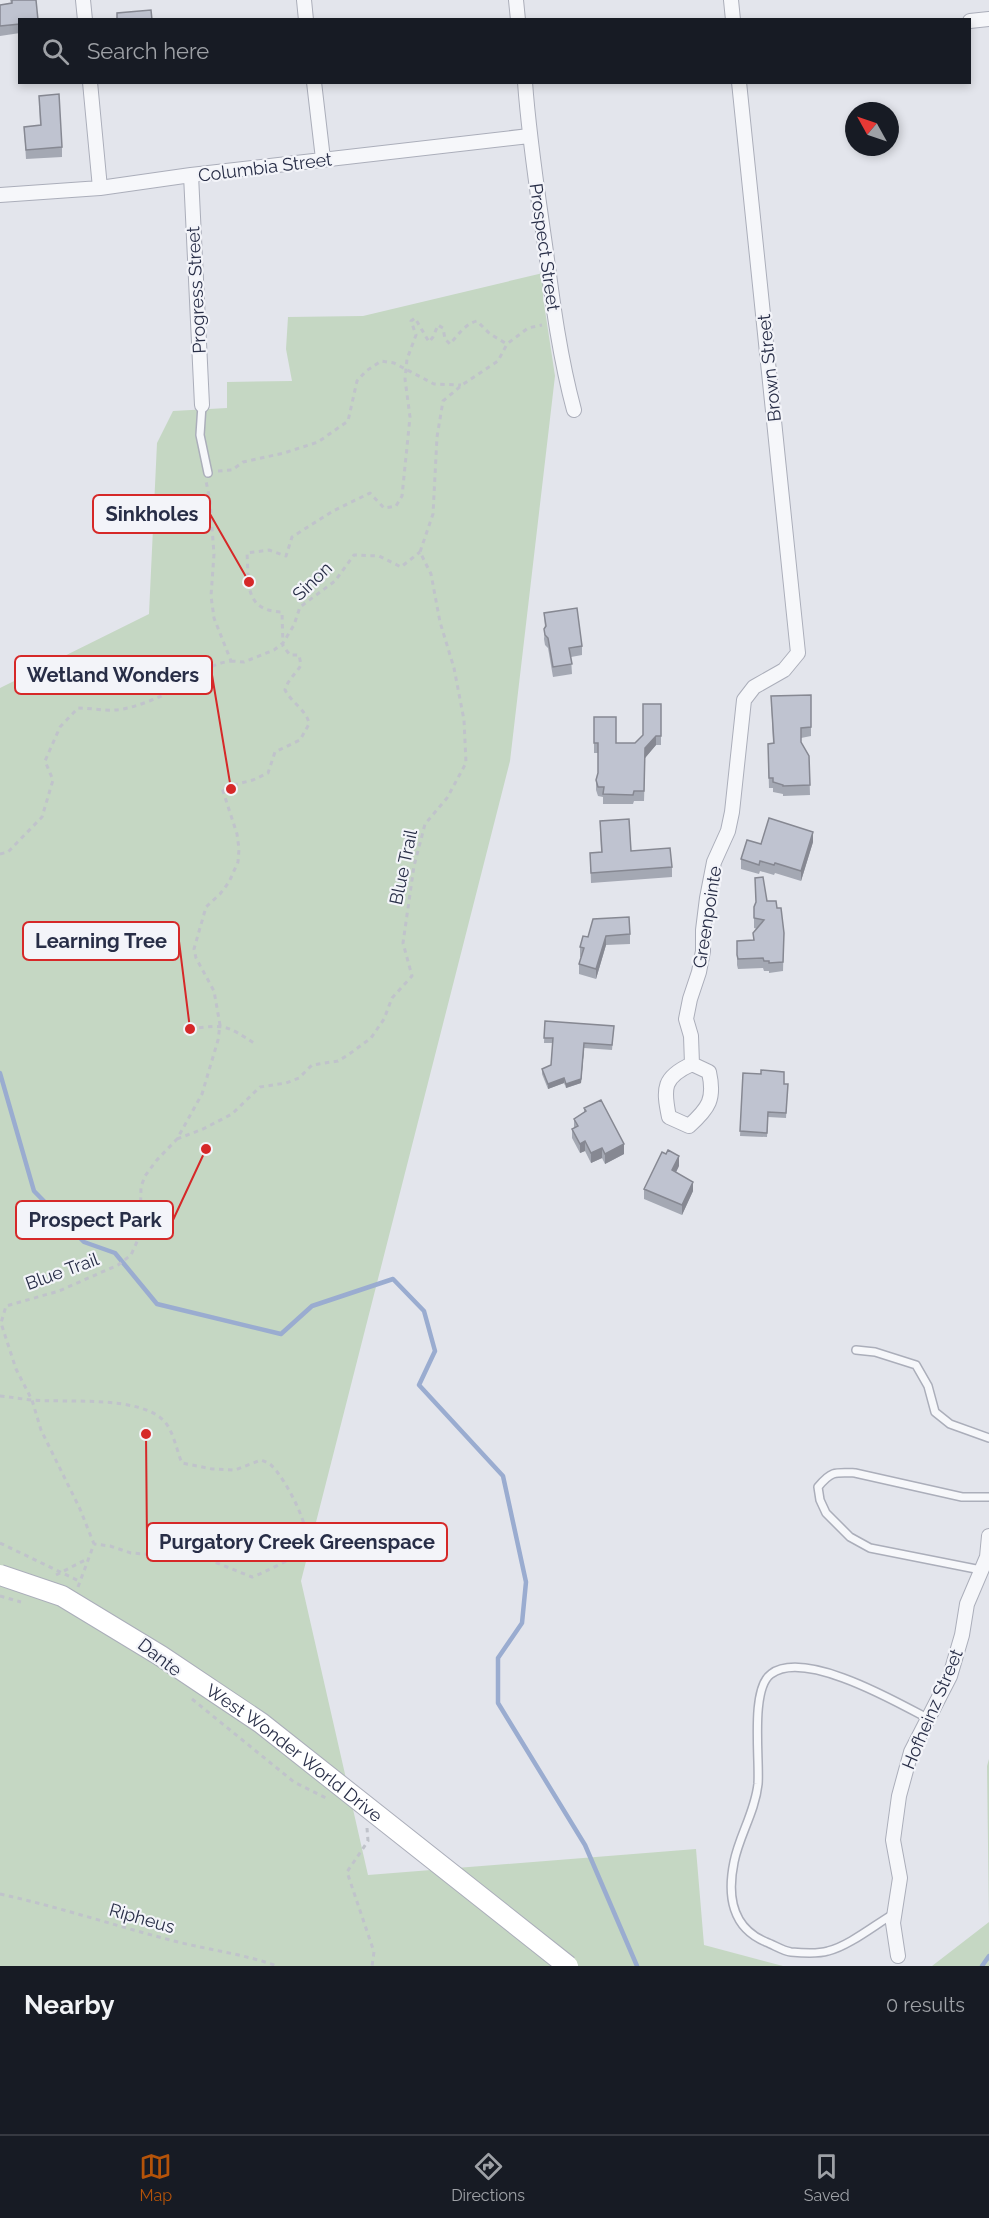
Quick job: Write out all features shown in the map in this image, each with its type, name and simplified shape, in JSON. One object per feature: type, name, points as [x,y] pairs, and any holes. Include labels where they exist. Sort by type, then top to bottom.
[{"type":"main road","name":"West Wonder World Drive","points":[[0,1575],[62,1596],[161,1656],[261,1723],[568,1966]]},
{"type":"street","points":[[83,0],[84,18]]},
{"type":"street","points":[[304,0],[306,18]]},
{"type":"street","points":[[516,0],[518,18]]},
{"type":"street","points":[[731,0],[733,18]]},
{"type":"street","points":[[971,21],[989,19]]},
{"type":"street","points":[[90,84],[100,188]]},
{"type":"street","points":[[314,84],[323,159]]},
{"type":"street","name":"Prospect Street","points":[[525,84],[529,136],[556,323],[574,410]]},
{"type":"street","name":"Brown Street","points":[[739,84],[798,653]]},
{"type":"street","name":"Columbia Street","points":[[0,195],[100,188],[190,175],[529,136]]},
{"type":"street","name":"Progress Street","points":[[190,175],[201,405]]},
{"type":"street","name":"Greenpointe","points":[[692,1064],[691,1035],[686,1019],[703,951],[706,898],[714,862],[730,822],[744,700],[754,687],[784,670],[798,653]]},
{"type":"street","points":[[692,1064],[709,1072],[713,1089],[706,1110],[689,1126],[669,1117],[664,1094],[674,1072],[692,1064]]},
{"type":"street","name":"Hofheinz Street","points":[[898,1956],[893,1923],[900,1878],[893,1840],[899,1796],[911,1752],[950,1676],[963,1635],[967,1604],[987,1557],[989,1536]]},
{"type":"lane","points":[[201,405],[200,435],[208,473]]},
{"type":"lane","points":[[856,1350],[875,1352],[916,1365],[928,1386],[935,1412],[950,1424],[989,1438]]},
{"type":"lane","points":[[981,1570],[870,1548],[850,1537],[826,1513],[820,1500],[818,1487],[828,1475],[847,1472],[962,1497],[989,1497]]},
{"type":"lane","points":[[895,1913],[853,1939],[828,1951],[789,1952],[753,1937],[737,1920],[731,1893],[734,1861],[749,1821],[758,1784],[757,1725],[763,1685],[770,1674],[787,1667],[801,1666],[823,1671],[880,1694],[927,1718]]},
{"type":"path","points":[[220,1025],[214,991],[196,958],[194,949],[206,906],[220,894],[229,882],[238,861],[237,834],[222,788],[268,774],[275,752],[300,740],[309,724],[306,714],[296,706],[285,690],[288,680],[296,674],[301,664],[299,656],[290,655],[283,646],[282,612],[264,608],[256,603],[247,580],[247,553],[269,550],[285,556],[292,537],[333,511],[370,493],[384,508],[396,506],[402,496],[410,417],[405,379],[407,359],[416,335],[411,321],[415,318],[429,342],[438,325],[443,328],[445,339],[450,345],[466,326],[477,321],[490,334],[507,344]]},
{"type":"path","points":[[420,552],[433,514],[437,437],[443,401],[462,385],[498,362],[507,344],[528,328],[556,323]]},
{"type":"path","points":[[231,661],[214,618],[211,596],[214,555],[210,501],[205,484],[208,473],[232,470],[243,462],[284,453],[318,442],[348,421],[357,381],[366,371],[381,361],[394,363],[434,384],[462,385]]},
{"type":"path","name":"Sinon","points":[[283,643],[294,625],[300,607],[335,581],[354,555],[379,556],[401,567],[420,552]]},
{"type":"path","name":"Blue Trail","points":[[177,1139],[232,1114],[260,1087],[286,1083],[299,1078],[312,1065],[338,1061],[348,1055],[371,1038],[384,1019],[392,998],[412,976],[403,943],[414,866],[425,824],[447,798],[466,763],[464,720],[454,668],[440,621],[431,573],[420,552]]},
{"type":"path","points":[[0,854],[8,852],[42,817],[53,780],[45,761],[60,727],[78,708],[115,710],[160,697],[218,663],[244,662],[274,650],[283,643]]},
{"type":"path","points":[[190,1029],[220,1025],[233,1029],[257,1045]]},
{"type":"path","name":"Blue Trail","points":[[94,1544],[80,1509],[41,1430],[32,1400],[16,1369],[1,1323],[6,1306],[59,1291],[118,1265],[131,1255],[140,1235],[141,1187],[145,1176],[177,1139],[202,1094],[218,1040],[220,1025]]},
{"type":"path","points":[[0,1396],[32,1400],[120,1404],[148,1411],[161,1418],[170,1428],[182,1463],[192,1467],[235,1470],[261,1460],[272,1465],[298,1507],[307,1539],[305,1548],[272,1569],[252,1577],[207,1559],[131,1553],[110,1545],[94,1544],[77,1593]]},
{"type":"path","points":[[0,1543],[80,1581]]},
{"type":"path","points":[[0,1596],[31,1604]]},
{"type":"path","name":"Dante","points":[[189,1697],[294,1782],[335,1802]]},
{"type":"path","points":[[366,1818],[368,1841],[347,1872],[374,1952],[372,1966]]},
{"type":"path","name":"Ripheus","points":[[0,1894],[177,1942],[235,1953],[278,1966]]},
{"type":"green space","points":[[543,273],[543,297],[555,376],[510,761],[301,1581],[368,1875],[696,1849],[704,1945],[783,1966],[0,1966],[0,688],[149,614],[157,443],[173,411],[227,408],[227,382],[292,381],[286,349],[288,317],[363,316]]},
{"type":"green space","points":[[989,1759],[989,1922],[987,1766]]},
{"type":"green space","points":[[989,1922],[989,1966],[932,1966]]},
{"type":"building","points":[[12,0],[36,0],[38,18],[18,18],[18,24],[0,26],[0,5],[12,3]]},
{"type":"building","points":[[151,10],[152,18],[117,18],[117,13]]},
{"type":"building","points":[[59,94],[62,147],[26,150],[24,127],[41,125],[39,96]]},
{"type":"building","points":[[577,608],[582,646],[569,648],[572,664],[553,667],[548,638],[544,629],[546,626],[544,613]]},
{"type":"building","points":[[811,695],[811,727],[801,728],[801,742],[809,756],[810,785],[783,786],[773,782],[773,778],[769,778],[768,744],[774,743],[771,696]]},
{"type":"building","points":[[643,704],[661,704],[661,736],[656,736],[645,748],[644,791],[634,791],[633,795],[603,794],[604,787],[598,787],[596,780],[598,743],[594,743],[594,717],[616,717],[616,743],[635,743],[643,735]]},
{"type":"building","points":[[769,818],[813,832],[801,871],[775,863],[774,865],[760,861],[759,865],[741,859],[747,840],[761,844]]},
{"type":"building","points":[[629,819],[631,851],[670,848],[672,867],[591,873],[590,853],[602,852],[600,821]]},
{"type":"building","points":[[763,877],[767,901],[776,901],[777,908],[781,908],[784,933],[783,962],[769,963],[763,958],[738,959],[737,955],[737,941],[754,940],[753,933],[764,920],[754,918],[755,878]]},
{"type":"building","points":[[629,917],[630,934],[606,936],[596,969],[579,964],[584,948],[580,947],[583,936],[588,937],[593,919]]},
{"type":"building","points":[[545,1021],[614,1026],[612,1045],[584,1043],[581,1079],[566,1084],[564,1078],[548,1084],[542,1069],[551,1065],[553,1038],[544,1038]]},
{"type":"building","points":[[761,1070],[784,1072],[784,1084],[788,1084],[786,1113],[768,1112],[767,1133],[740,1131],[743,1073],[761,1074]]},
{"type":"building","points":[[601,1100],[624,1144],[605,1154],[602,1148],[591,1153],[585,1141],[580,1144],[572,1129],[578,1126],[574,1119],[586,1111],[584,1108]]},
{"type":"building","points":[[668,1150],[679,1156],[672,1170],[693,1182],[682,1205],[644,1189],[662,1152],[666,1154]]},
{"type":"waterway","points":[[0,1073],[34,1191],[84,1242],[115,1253],[157,1304],[281,1334],[312,1306],[393,1279],[424,1311],[435,1351],[419,1385],[503,1476],[526,1582],[522,1623],[498,1658],[498,1703],[585,1845],[637,1966]]},
{"type":"waterway","points":[[982,1966],[989,1956]]},
{"type":"place","name":"Sinkholes","points":[[249,582]]},
{"type":"place","name":"Wetland Wonders","points":[[231,789]]},
{"type":"place","name":"Learning Tree","points":[[190,1029]]},
{"type":"place","name":"Prospect Park","points":[[206,1149]]},
{"type":"place","name":"Purgatory Creek Greenspace","points":[[146,1434]]}]
